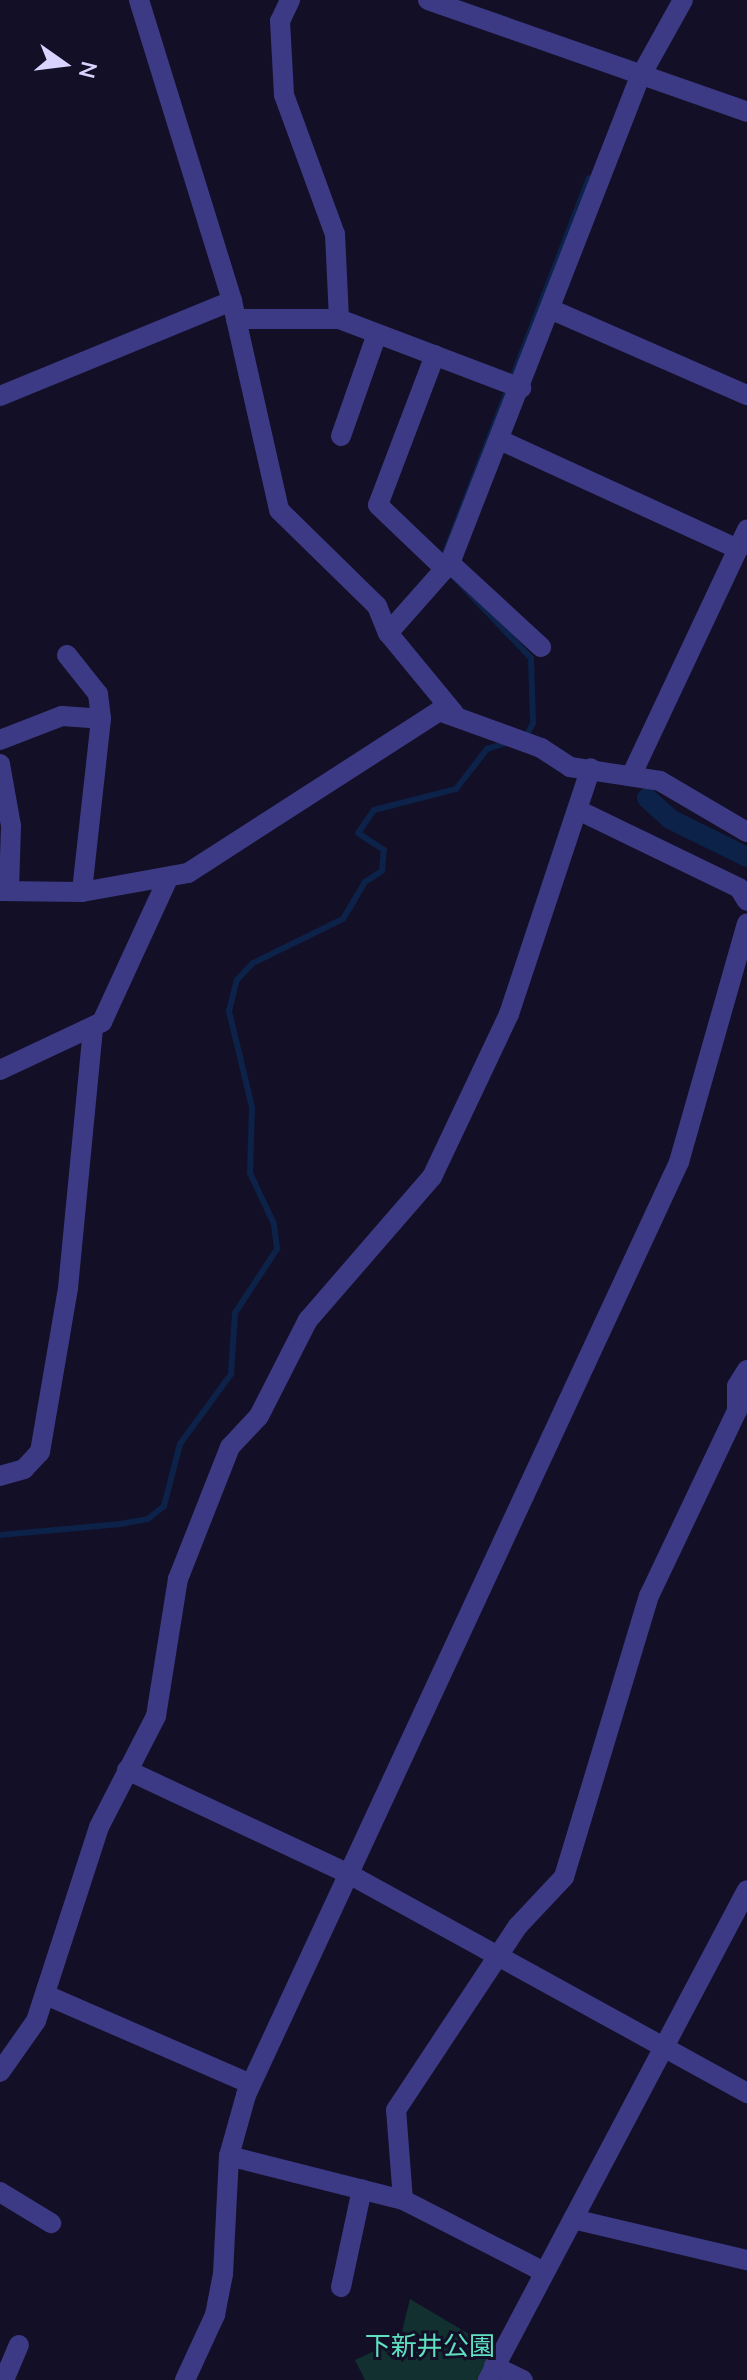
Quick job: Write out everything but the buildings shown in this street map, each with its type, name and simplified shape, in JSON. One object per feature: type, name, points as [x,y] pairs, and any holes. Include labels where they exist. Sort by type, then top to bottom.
[{"type":"street","points":[[139,0],[234,310],[279,510],[377,606],[388,633],[454,713]]},
{"type":"street","points":[[290,0],[280,21],[284,95],[335,234],[339,319]]},
{"type":"street","points":[[428,0],[639,79],[747,112]]},
{"type":"street","points":[[475,19],[486,0]]},
{"type":"street","points":[[388,633],[448,566],[502,441],[639,79],[683,0]]},
{"type":"street","points":[[550,309],[747,395]]},
{"type":"street","points":[[0,396],[234,310],[339,319],[521,388]]},
{"type":"street","points":[[341,436],[377,334]]},
{"type":"street","points":[[435,355],[378,505],[541,647]]},
{"type":"street","points":[[502,441],[741,551],[633,772]]},
{"type":"street","points":[[67,655],[98,694],[101,719],[82,892]]},
{"type":"street","points":[[0,764],[11,826],[5,891],[82,892],[167,881],[439,711],[454,713],[541,748],[551,759],[591,768],[633,772],[747,832]]},
{"type":"street","points":[[0,740],[62,716],[101,719]]},
{"type":"street","points":[[0,2072],[46,1995],[99,1827],[156,1716],[178,1579],[230,1447],[259,1416],[308,1320],[432,1177],[509,1014],[591,768]]},
{"type":"street","points":[[578,810],[739,888],[747,901]]},
{"type":"street","points":[[0,1070],[93,1029],[112,1009],[167,881]]},
{"type":"street","points":[[185,2380],[215,2315],[223,2274],[229,2156],[251,2084],[679,1162],[747,924]]},
{"type":"street","points":[[0,1476],[24,1469],[40,1452],[68,1288],[93,1029]]},
{"type":"street","points":[[403,2200],[396,2110],[500,1953],[564,1877],[649,1596],[737,1411],[747,1370]]},
{"type":"street","points":[[127,1770],[347,1873],[500,1953],[747,2093]]},
{"type":"street","points":[[523,2380],[491,2373],[542,2271],[573,2219],[747,1890]]},
{"type":"street","points":[[46,1995],[251,2084]]},
{"type":"street","points":[[229,2156],[403,2200],[542,2271]]},
{"type":"street","points":[[341,2287],[362,2189]]},
{"type":"street","points":[[0,2192],[51,2223]]},
{"type":"street","points":[[573,2219],[747,2260]]},
{"type":"street","points":[[4,2380],[19,2345]]},
{"type":"green space","name":"下新井公園","points":[[410,2299],[494,2349],[479,2380],[365,2380],[355,2360],[400,2339]]},
{"type":"waterway","points":[[443,558],[589,178]]},
{"type":"waterway","points":[[449,572],[531,658],[533,723],[526,737]]},
{"type":"waterway","points":[[0,1535],[120,1524],[148,1519],[164,1506],[180,1444],[231,1374],[235,1313],[277,1249],[274,1224],[250,1173],[252,1107],[229,1011],[237,980],[253,963],[343,919],[365,882],[382,871],[384,850],[358,833],[374,810],[456,789],[487,749],[505,743]]},
{"type":"waterway","points":[[647,798],[670,819],[747,857]]}]
